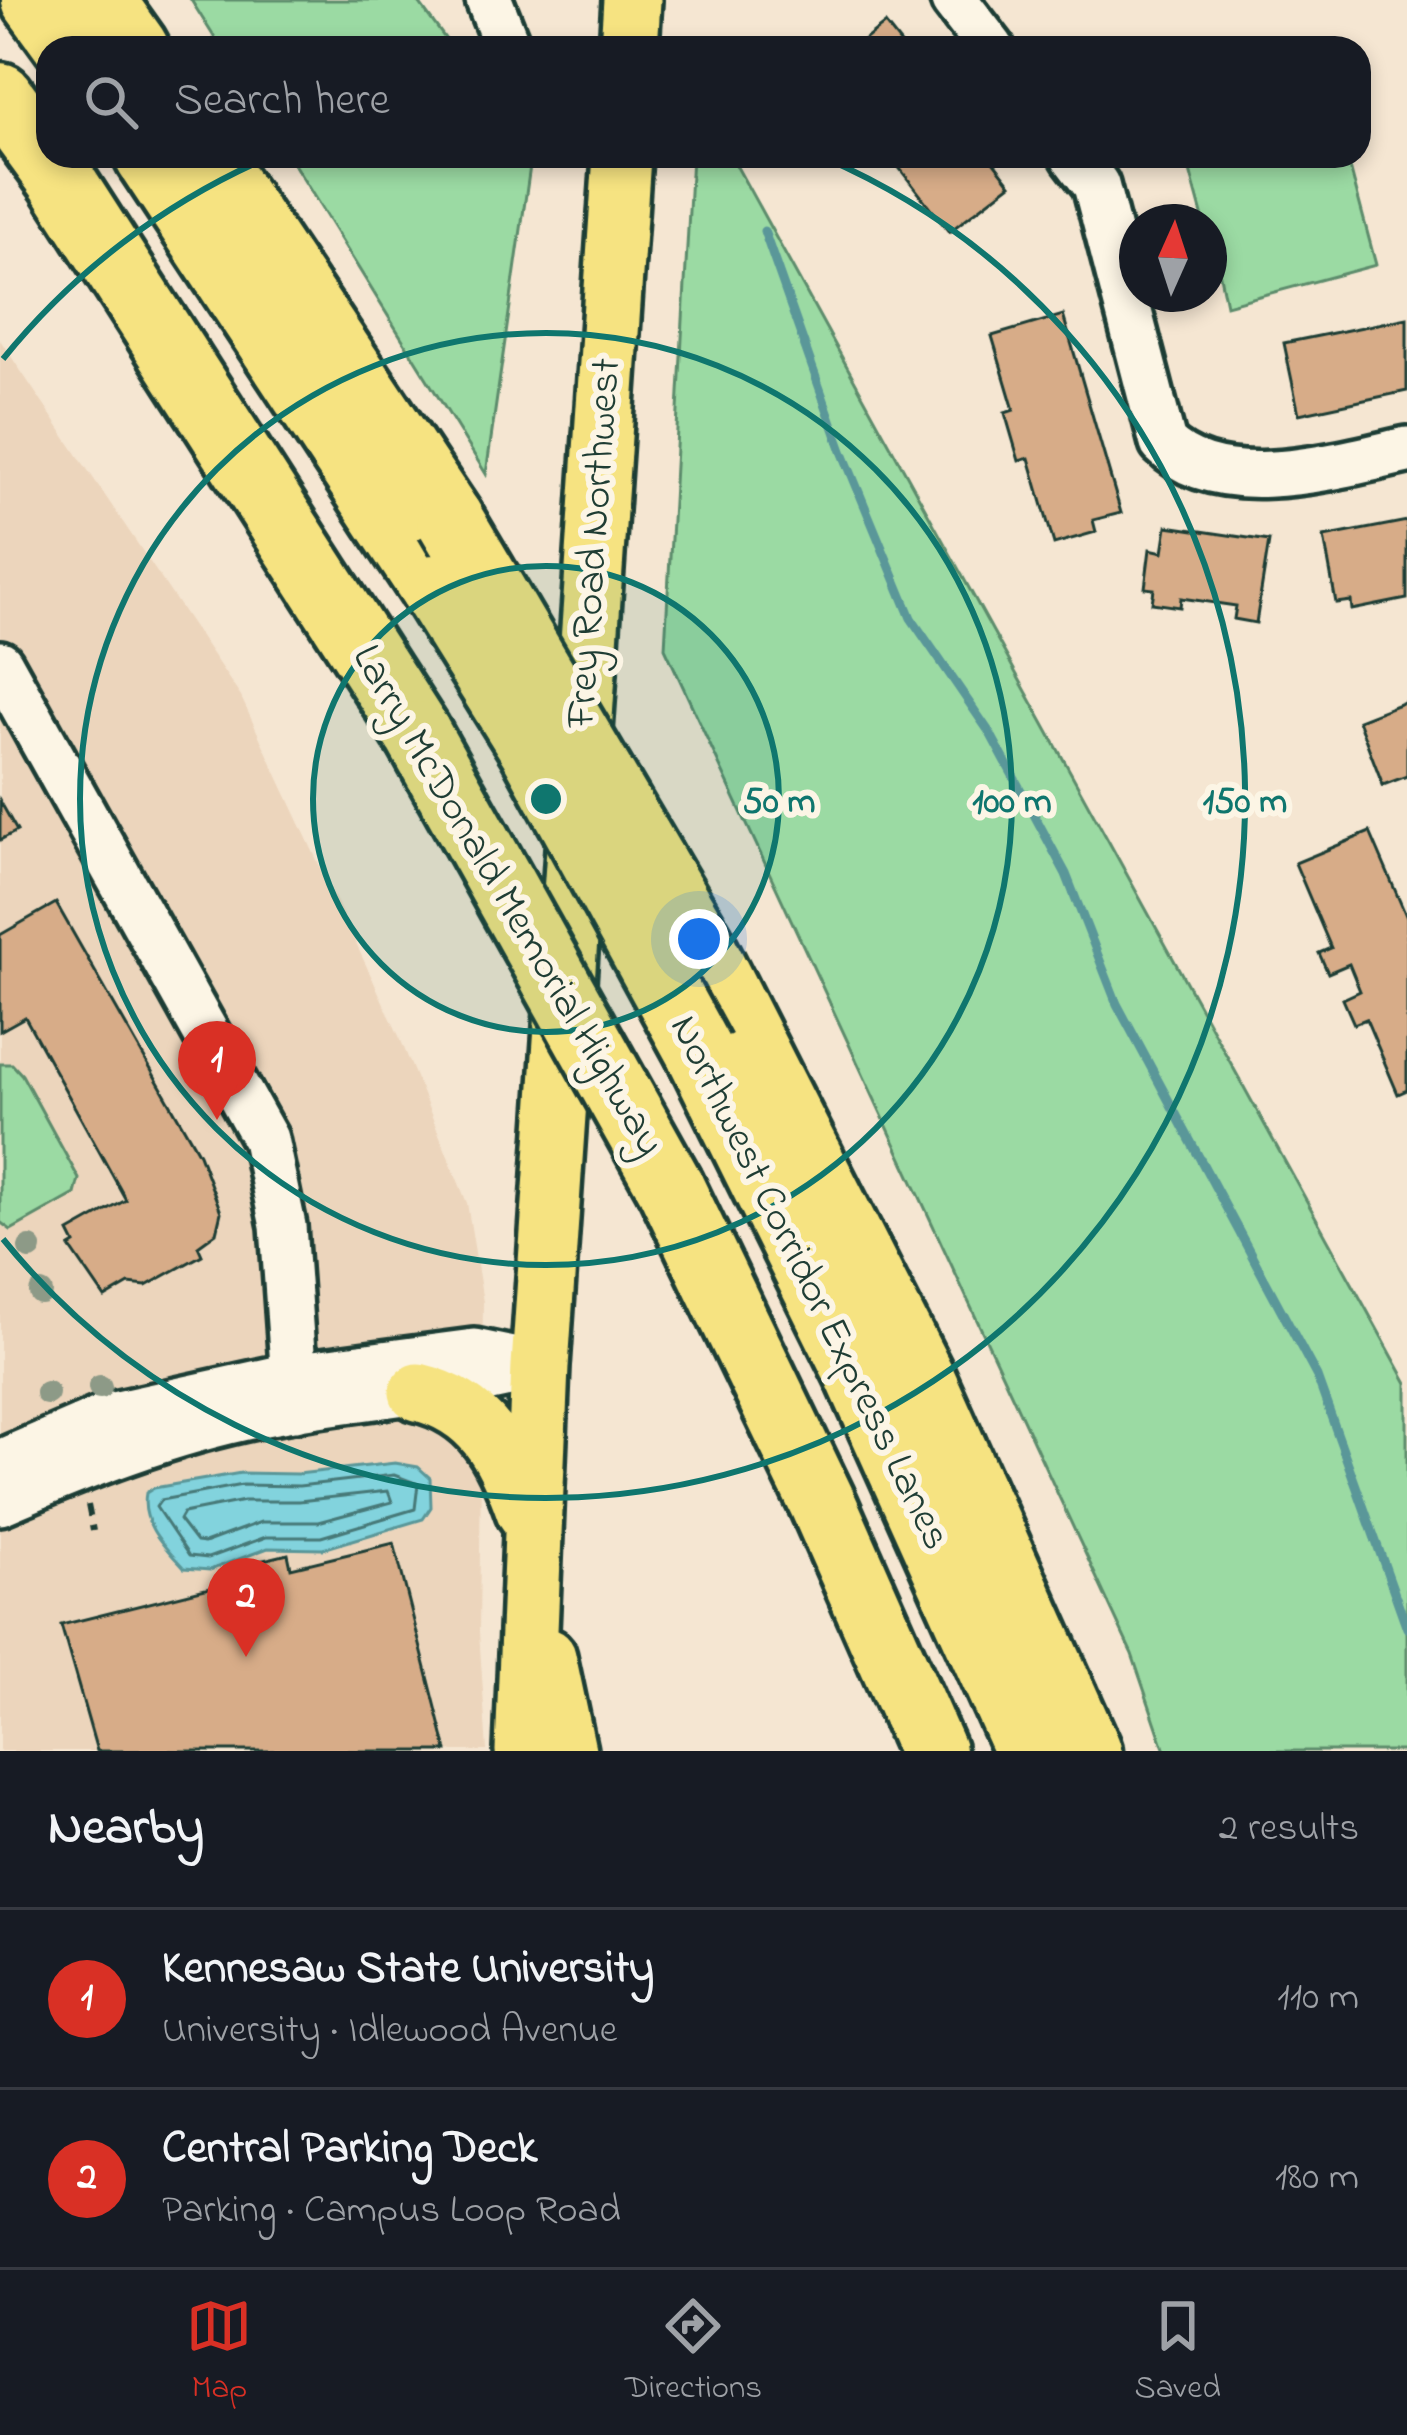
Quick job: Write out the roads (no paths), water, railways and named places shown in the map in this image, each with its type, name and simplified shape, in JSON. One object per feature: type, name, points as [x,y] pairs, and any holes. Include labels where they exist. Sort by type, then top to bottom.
[{"type":"highway","points":[[35,0],[61,36]]},
{"type":"highway","points":[[101,0],[126,36]]},
{"type":"highway","name":"Larry McDonald Memorial Highway","points":[[0,96],[36,145]]},
{"type":"highway","name":"Larry McDonald Memorial Highway","points":[[53,168],[418,735],[670,1186],[822,1502],[932,1751]]},
{"type":"highway","name":"Northwest Corridor Express Lanes","points":[[156,168],[434,588],[556,788],[699,1052],[857,1371],[1028,1751]]},
{"type":"highway","points":[[215,168],[450,520],[700,945],[923,1382],[1088,1751]]},
{"type":"main road","points":[[630,36],[632,0]]},
{"type":"main road","name":"Frey Road Northwest","points":[[524,1751],[540,1366],[621,168]]},
{"type":"main road","points":[[418,1392],[458,1408],[492,1436],[531,1554]]},
{"type":"main road","name":"Frey Road Northwest","points":[[531,1554],[567,1751]]},
{"type":"street","points":[[489,0],[503,36]]},
{"type":"street","points":[[954,0],[982,36]]},
{"type":"street","points":[[1083,168],[1096,185],[1163,443],[1179,460],[1280,478],[1407,450]]},
{"type":"street","points":[[0,664],[260,1126],[280,1196],[294,1392]]},
{"type":"street","points":[[0,1463],[109,1416],[294,1392],[474,1352],[540,1366]]},
{"type":"street","points":[[0,1502],[294,1392],[418,1392],[475,1385],[540,1366]]},
{"type":"water","points":[[395,1463],[418,1467],[430,1478],[431,1507],[423,1519],[323,1549],[268,1548],[210,1570],[184,1568],[147,1515],[146,1493],[154,1488],[241,1473],[298,1474]]},
{"type":"waterway","points":[[764,231],[842,451],[911,618],[990,733],[1066,874],[1117,1004],[1317,1377],[1407,1628]]},
{"type":"place","name":"Kennesaw State University","points":[[217,1120]]},
{"type":"place","name":"Central Parking Deck","points":[[246,1657]]}]
